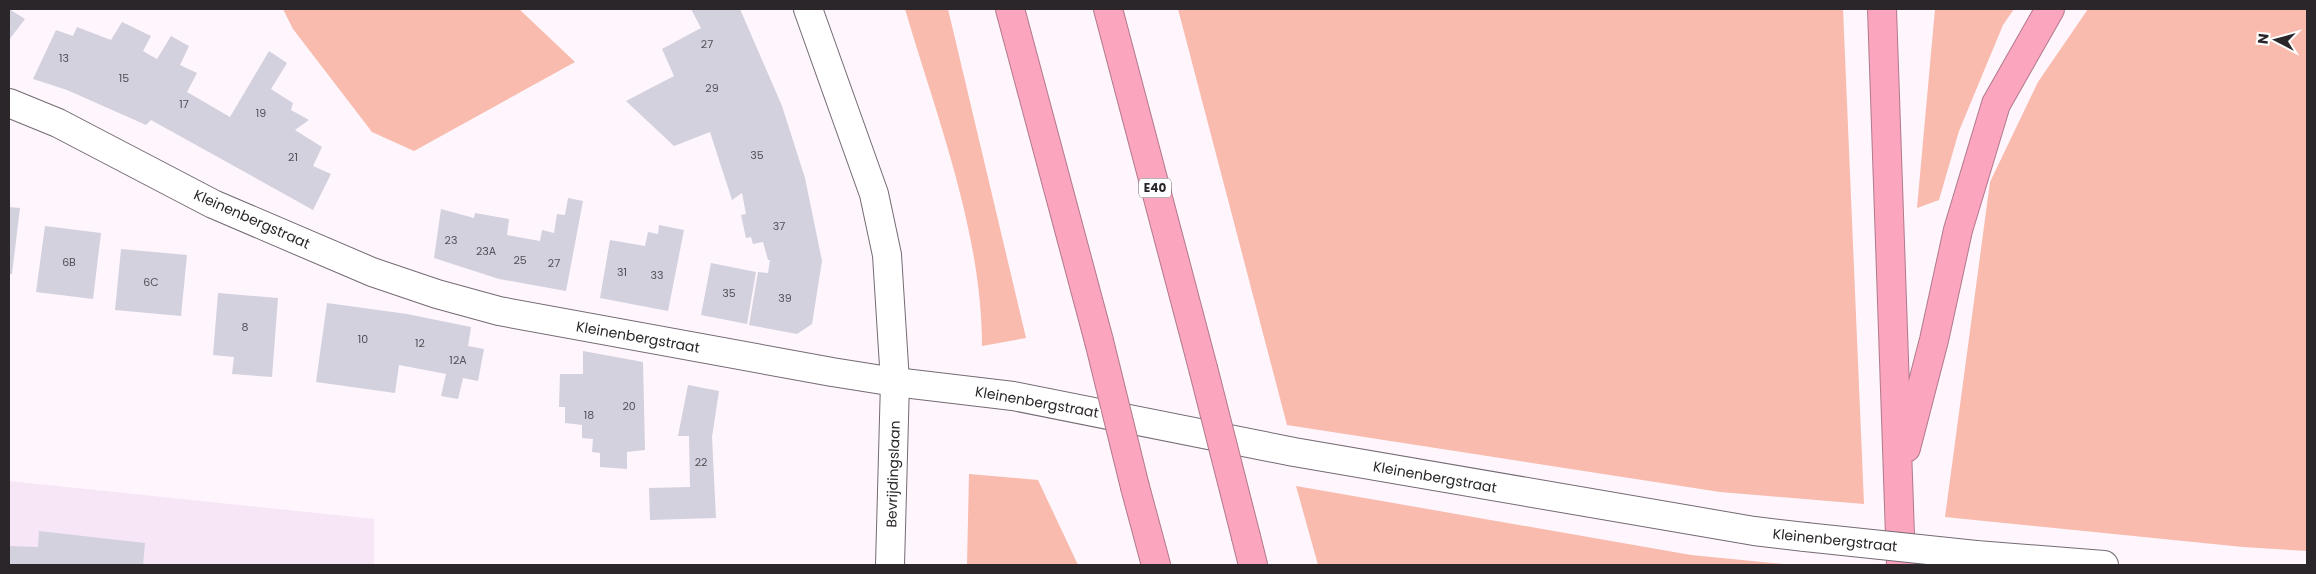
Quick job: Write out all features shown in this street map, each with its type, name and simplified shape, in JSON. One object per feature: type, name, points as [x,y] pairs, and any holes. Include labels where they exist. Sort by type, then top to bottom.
[{"type":"highway","points":[[1010,9],[1099,341],[1156,565]]},
{"type":"highway","name":"E40","points":[[1108,9],[1253,565]]},
{"type":"highway","points":[[1882,9],[1901,565]]},
{"type":"highway","points":[[1898,476],[1934,340],[1958,230],[1996,104],[2050,9]]},
{"type":"street","name":"Bevrijdingslaan","points":[[808,9],[874,194],[886,255],[895,382],[890,565]]},
{"type":"street","name":"Kleinenbergstraat","points":[[9,103],[58,123],[213,204],[372,272],[437,294],[518,314],[895,382],[1013,396],[1294,452],[1754,531],[1976,555],[2104,565]]},
{"type":"shaded area","points":[[283,9],[519,9],[575,62],[414,151],[372,132],[293,29]]},
{"type":"shaded area","points":[[905,9],[948,9],[1026,338],[982,346],[980,303],[966,218],[956,176]]},
{"type":"shaded area","points":[[1178,9],[1843,9],[1864,504],[1720,492],[1287,425]]},
{"type":"shaded area","points":[[1935,9],[2014,9],[2003,25],[1959,131],[1939,200],[1917,208]]},
{"type":"shaded area","points":[[2088,9],[2307,9],[2307,551],[2243,547],[1945,517],[1990,182],[2038,82]]},
{"type":"shaded area","points":[[969,474],[1038,480],[1078,565],[967,565]]},
{"type":"shaded area","points":[[9,481],[374,519],[374,565],[9,565]]},
{"type":"shaded area","points":[[1296,486],[1691,555],[1794,565],[1318,565]]},
{"type":"building","points":[[9,9],[25,19],[9,40]]},
{"type":"building","points":[[691,9],[740,9],[782,106],[805,178],[822,261],[812,324],[797,334],[749,325],[758,272],[768,273],[770,260],[768,260],[763,242],[753,244],[751,237],[746,238],[741,215],[746,214],[742,193],[732,200],[710,132],[674,146],[626,101],[674,76],[662,49],[701,28]]},
{"type":"building","points":[[122,22],[151,36],[143,51],[157,59],[171,36],[189,46],[180,65],[197,73],[187,92],[230,117],[269,51],[287,63],[271,89],[293,103],[291,110],[309,120],[295,130],[322,147],[313,166],[331,174],[313,210],[151,120],[146,125],[67,90],[33,79],[56,30],[73,36],[77,27],[111,40]]},
{"type":"building","points":[[568,198],[583,201],[566,291],[499,279],[434,258],[441,209],[474,218],[475,213],[509,219],[507,235],[540,241],[542,230],[554,233],[557,214],[565,215]]},
{"type":"building","points":[[9,207],[20,208],[12,274],[9,274]]},
{"type":"building","points":[[659,225],[684,230],[668,311],[600,298],[610,240],[645,246],[648,232],[658,234]]},
{"type":"building","points":[[45,226],[101,233],[93,299],[36,292]]},
{"type":"building","points":[[121,249],[187,255],[181,316],[115,310]]},
{"type":"building","points":[[711,263],[756,272],[747,324],[701,315]]},
{"type":"building","points":[[218,293],[278,298],[272,377],[232,374],[234,357],[213,355]]},
{"type":"building","points":[[327,303],[407,314],[471,327],[468,346],[484,349],[478,381],[463,378],[458,399],[441,396],[446,374],[399,365],[395,393],[316,382]]},
{"type":"building","points":[[583,351],[643,362],[645,450],[627,452],[627,469],[600,467],[600,453],[592,452],[593,439],[582,438],[582,425],[565,423],[565,407],[559,407],[560,374],[583,374]]},
{"type":"building","points":[[688,385],[719,391],[712,437],[716,518],[650,520],[649,488],[690,487],[689,436],[678,436]]},
{"type":"building","points":[[39,531],[145,543],[143,565],[9,565],[9,546],[38,547]]}]
